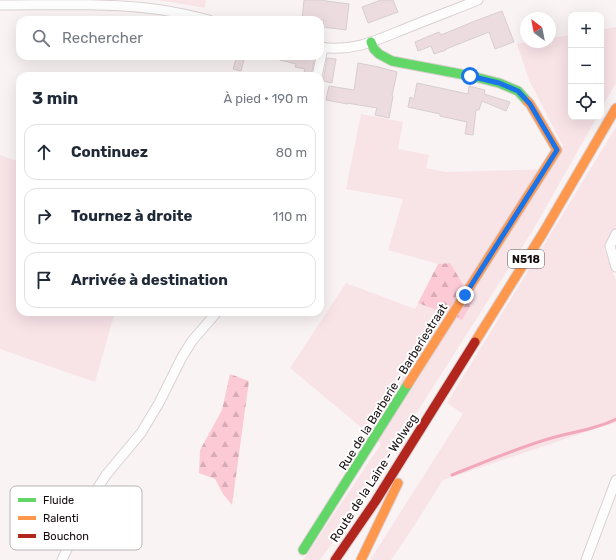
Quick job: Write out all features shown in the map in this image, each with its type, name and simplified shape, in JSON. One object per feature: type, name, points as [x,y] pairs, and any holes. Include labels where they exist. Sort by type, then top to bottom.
[{"type":"main road","name":"Rue de la Barberie - Barberiestraat","points":[[303,550],[557,150],[530,104],[518,91],[499,83],[383,58],[373,48],[371,42]]},
{"type":"main road","name":"Route de la Laine - Wolweg","points":[[335,560],[375,502],[543,233],[616,108]]},
{"type":"main road","name":"Route de la Laine - Wolweg","points":[[361,560],[433,408]]},
{"type":"street","points":[[324,48],[346,49],[371,42],[478,0]]},
{"type":"street","points":[[0,5],[106,5],[148,8],[192,16]]},
{"type":"street","points":[[318,72],[320,60]]},
{"type":"street","points":[[616,234],[610,246],[616,267]]},
{"type":"street","points":[[99,486],[106,475],[141,433],[159,403],[182,357],[192,341],[214,316]]},
{"type":"street","points":[[586,560],[616,480]]},
{"type":"street","points":[[62,560],[67,550]]},
{"type":"shaded area","points":[[158,0],[206,0],[205,8]]},
{"type":"shaded area","points":[[616,27],[616,83],[604,104],[604,48],[604,29]]},
{"type":"shaded area","points":[[568,35],[568,120],[595,120],[533,230],[342,530],[320,560],[303,560],[381,444],[290,368],[346,283],[415,309],[418,303],[462,320],[450,263],[438,264],[388,250],[403,199],[346,189],[361,114],[403,122],[398,149],[429,155],[426,168],[446,172],[552,169],[563,146],[529,80],[517,44],[520,43],[520,48],[556,48],[556,37]]},
{"type":"shaded area","points":[[616,127],[616,241],[604,248],[616,280],[616,422],[443,480],[391,560],[370,560],[463,414],[447,403]]},
{"type":"shaded area","points":[[0,155],[16,161],[16,316],[114,316],[95,382],[0,349]]},
{"type":"green space","points":[[450,263],[473,301],[462,320],[418,303],[438,264]]},
{"type":"green space","points":[[230,374],[249,381],[232,505],[223,494],[215,479],[199,473],[200,450],[222,410]]},
{"type":"building","points":[[304,0],[326,0],[349,4],[346,30],[324,27],[324,16],[302,16]]},
{"type":"building","points":[[381,0],[393,0],[398,12],[368,23],[362,7]]},
{"type":"building","points":[[502,11],[514,42],[495,49],[489,32],[434,54],[431,46],[418,51],[415,42],[439,32],[441,35]]},
{"type":"building","points":[[327,58],[336,59],[332,83],[324,81]]},
{"type":"building","points":[[236,60],[244,60],[241,71],[233,69]]},
{"type":"building","points":[[280,60],[314,60],[312,72],[304,72],[305,69],[295,67],[296,64]]},
{"type":"building","points":[[358,63],[397,72],[389,118],[375,115],[377,108],[326,100],[329,86],[354,90]]},
{"type":"building","points":[[417,83],[468,94],[469,86],[485,90],[484,94],[510,102],[506,111],[482,101],[479,110],[476,110],[473,135],[465,134],[467,122],[408,107],[410,97],[414,99]]},
{"type":"waterway","points":[[452,475],[524,447],[600,426],[616,419]]},
{"type":"traffic: fast","points":[[371,42],[374,49],[379,54],[392,61],[471,76],[499,83],[518,91],[527,101]]},
{"type":"traffic: fast","points":[[303,550],[408,384]]},
{"type":"traffic: slow","points":[[408,384],[557,150],[527,101]]},
{"type":"traffic: slow","points":[[475,342],[543,233],[616,108]]},
{"type":"traffic: slow","points":[[361,560],[398,483]]},
{"type":"traffic: jam","points":[[335,560],[375,502],[475,342]]},
{"type":"route","points":[[465,295],[557,150],[530,104],[518,91],[499,83],[470,76]]}]
